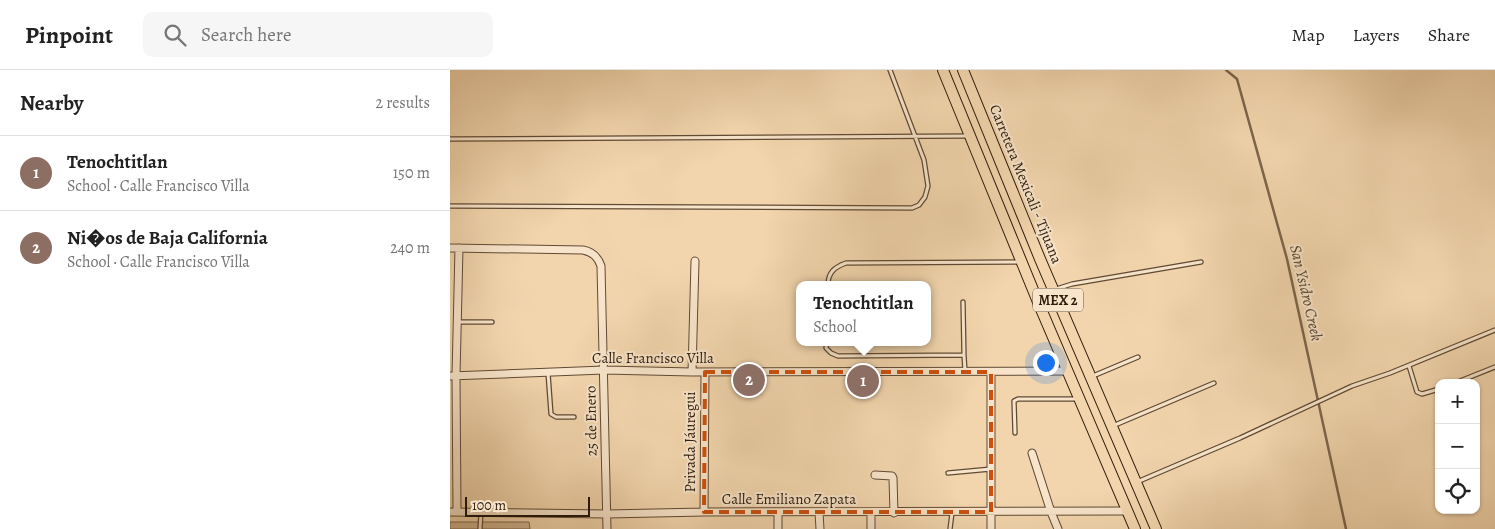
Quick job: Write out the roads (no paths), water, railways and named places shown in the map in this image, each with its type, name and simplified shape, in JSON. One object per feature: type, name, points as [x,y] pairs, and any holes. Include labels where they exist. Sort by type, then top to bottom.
[{"type":"main road","name":"MEX 2","points":[[943,70],[1021,262],[1135,529]]},
{"type":"main road","name":"Carretera Mexicali - Tijuana","points":[[963,70],[1053,290],[1156,529]]},
{"type":"street","points":[[450,248],[459,248],[458,322],[453,376],[454,511]]},
{"type":"street","name":"25 de Enero","points":[[459,248],[583,250],[594,254],[599,260],[601,266],[607,529]]},
{"type":"street","points":[[692,372],[695,261]]},
{"type":"street","name":"Calle Francisco Villa","points":[[453,376],[604,370],[692,372],[1067,371]]},
{"type":"street","name":"Privada Jáuregui","points":[[704,512],[705,372]]},
{"type":"street","points":[[991,372],[991,529]]},
{"type":"street","points":[[1032,454],[1058,529]]},
{"type":"street","points":[[875,475],[892,476],[893,478],[894,513]]},
{"type":"street","name":"Calle Emiliano Zapata","points":[[454,511],[607,514],[704,512],[1127,512]]},
{"type":"street","points":[[778,512],[778,529]]},
{"type":"street","points":[[819,512],[820,529]]},
{"type":"street","points":[[871,513],[871,529]]},
{"type":"lane","points":[[450,206],[912,208],[919,205],[925,197],[928,186],[924,160],[890,70]]},
{"type":"lane","points":[[450,139],[970,136]]},
{"type":"lane","points":[[829,281],[830,273],[836,266],[846,263],[1021,262]]},
{"type":"lane","points":[[1053,290],[1072,284],[1201,262]]},
{"type":"lane","points":[[963,302],[965,372]]},
{"type":"lane","points":[[458,322],[492,322]]},
{"type":"lane","points":[[1136,482],[1240,438],[1352,386],[1409,366],[1495,330]]},
{"type":"lane","points":[[826,346],[831,354],[838,356],[964,355]]},
{"type":"lane","points":[[1090,377],[1138,357]]},
{"type":"lane","points":[[1409,366],[1417,392],[1422,394],[1435,390]]},
{"type":"lane","points":[[1464,379],[1495,366]]},
{"type":"lane","points":[[548,372],[551,414],[556,417],[574,417]]},
{"type":"lane","points":[[1112,426],[1214,382]]},
{"type":"lane","points":[[1015,433],[1014,401],[1018,399],[1079,399]]},
{"type":"lane","points":[[948,473],[991,469]]},
{"type":"lane","points":[[480,529],[481,512]]},
{"type":"lane","points":[[950,529],[952,512]]},
{"type":"waterway","name":"San Ysidro Creek","points":[[1226,70],[1237,79],[1287,259],[1346,529]]},
{"type":"place","name":"Ni�os de Baja California","points":[[749,380]]},
{"type":"place","name":"Tenochtitlan","points":[[863,381]]}]
